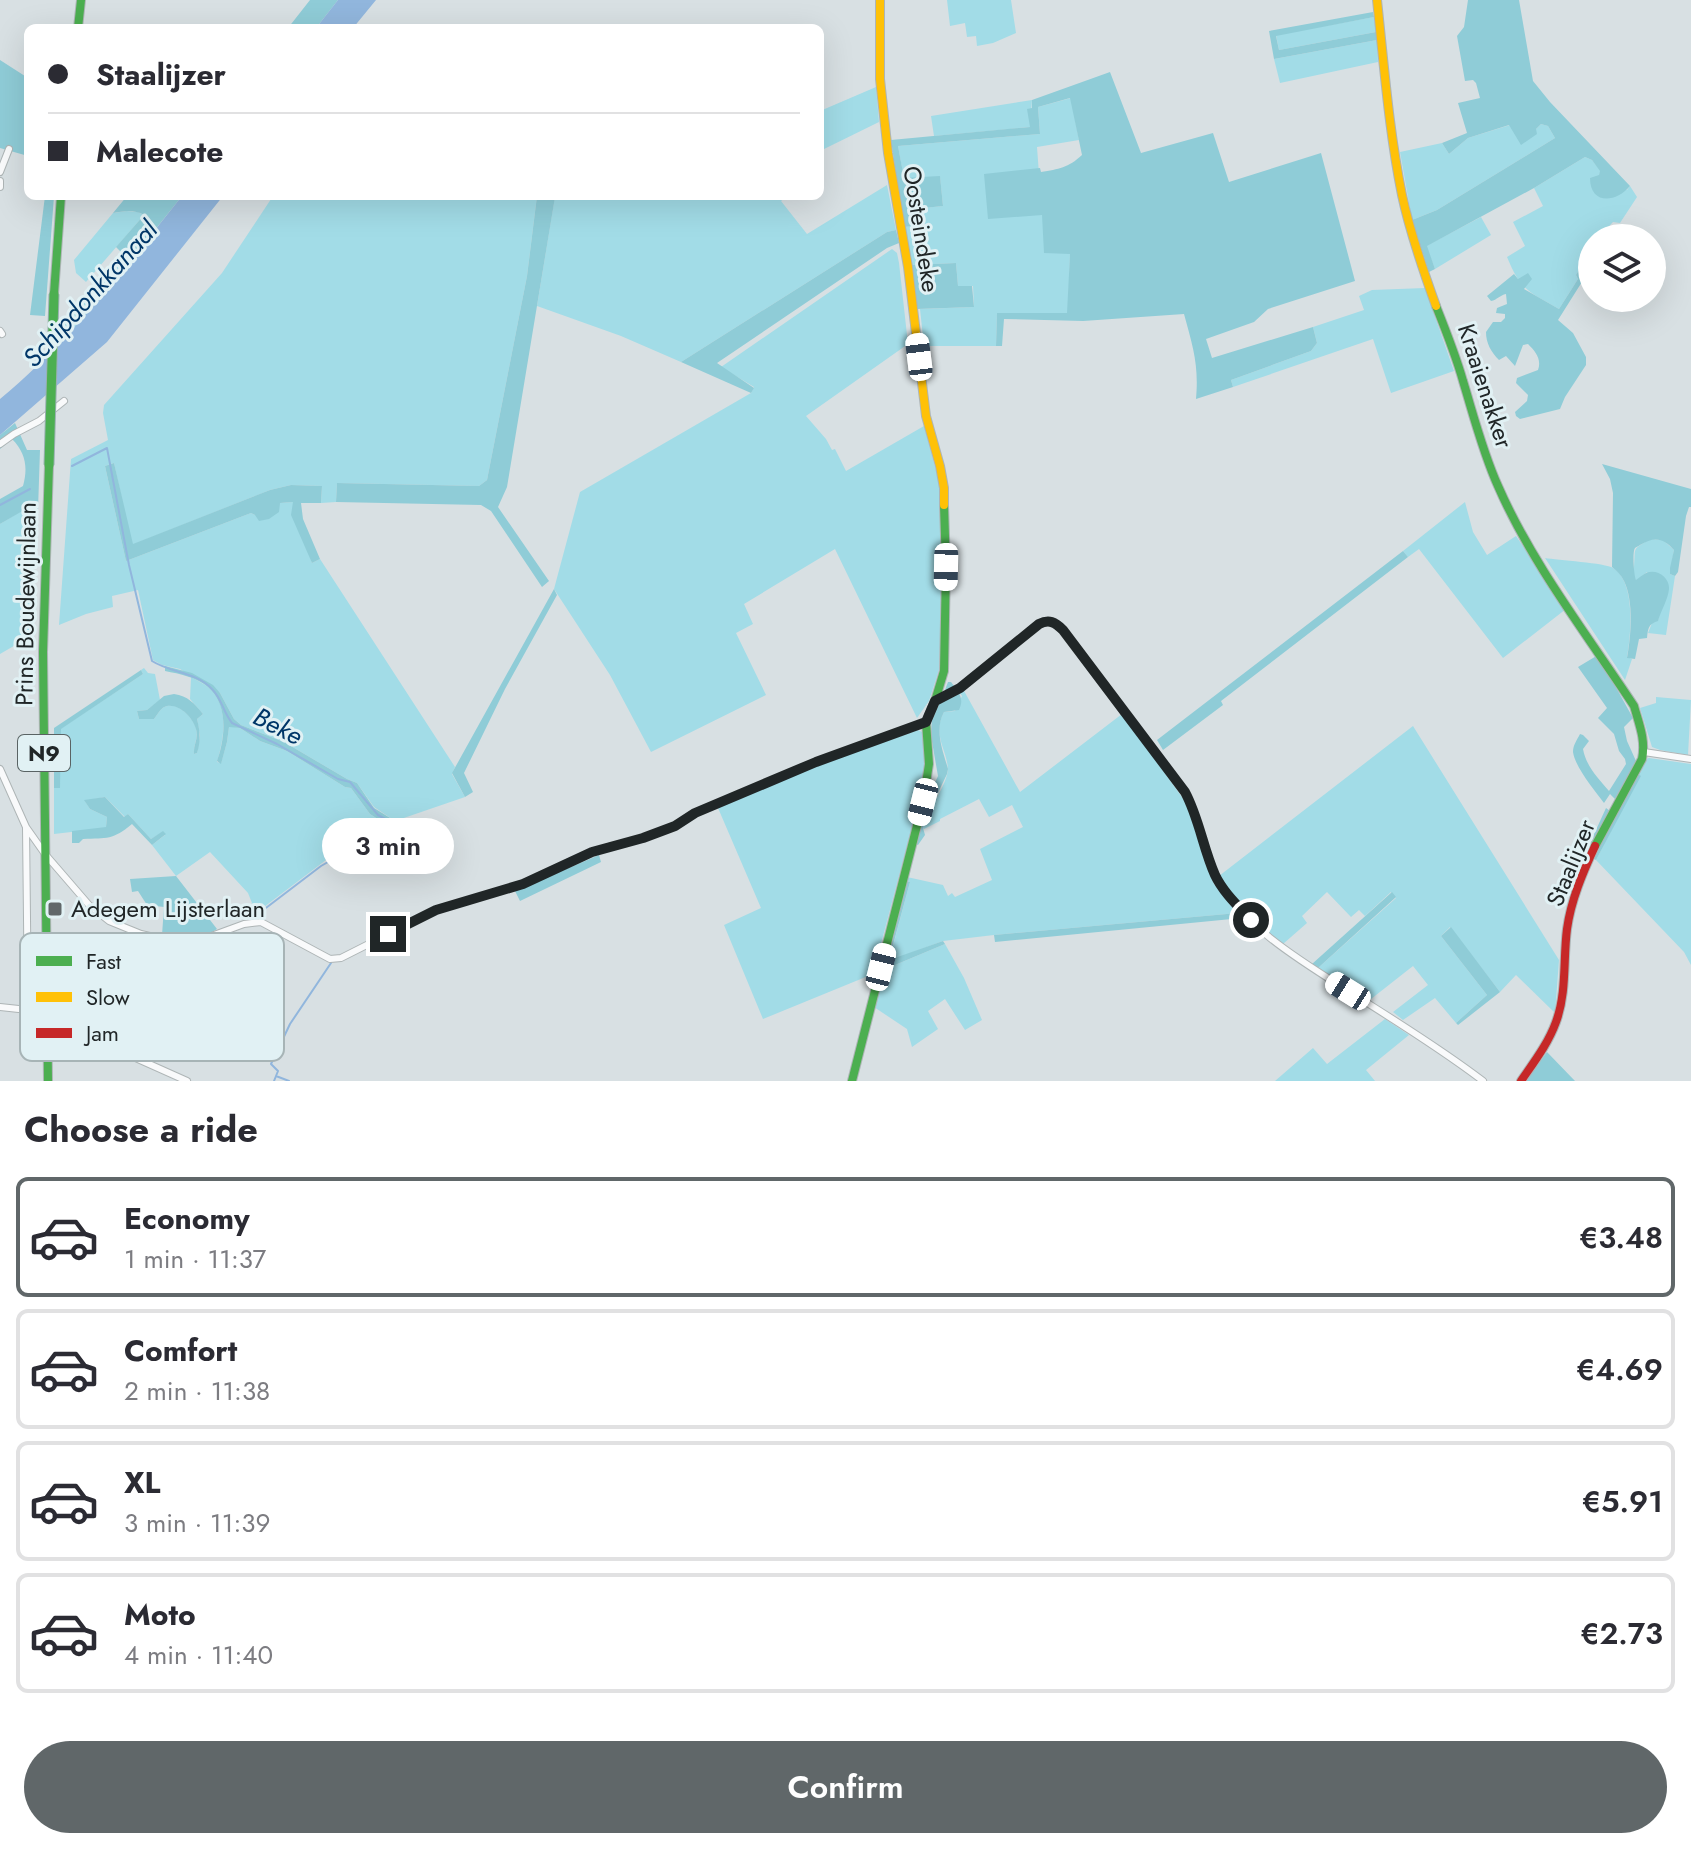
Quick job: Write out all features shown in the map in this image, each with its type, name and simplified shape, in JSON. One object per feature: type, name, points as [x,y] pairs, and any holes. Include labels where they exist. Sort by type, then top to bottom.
[{"type":"street","points":[[78,24],[81,0]]},
{"type":"street","name":"Oosteindeke","points":[[880,0],[880,79],[888,153],[908,267],[926,416],[944,488],[944,671],[926,725]]},
{"type":"street","name":"Kraaienakker","points":[[1377,0],[1401,190],[1410,226],[1490,467],[1506,504],[1533,549],[1634,706],[1644,752]]},
{"type":"street","points":[[0,172],[9,149]]},
{"type":"street","name":"Prins Boudewijnlaan","points":[[46,933],[43,652],[54,294],[61,200]]},
{"type":"street","points":[[0,444],[39,421],[64,401]]},
{"type":"street","points":[[935,701],[960,688],[1039,624],[1047,621],[1057,624],[1185,792],[1193,807],[1216,878],[1251,920],[1298,959],[1398,1022],[1483,1081]]},
{"type":"street","points":[[284,934],[330,959],[341,958],[436,910],[523,884],[592,852],[675,826],[695,813],[816,762],[926,725],[929,764],[923,802],[852,1081]]},
{"type":"street","points":[[1644,752],[1691,759]]},
{"type":"street","name":"Staalijzer","points":[[1521,1081],[1545,1048],[1560,1009],[1569,917],[1578,886],[1644,752]]},
{"type":"street","points":[[0,769],[26,827],[89,905],[109,921],[142,933]]},
{"type":"street","points":[[0,792],[11,792]]},
{"type":"street","points":[[26,827],[27,933]]},
{"type":"street","points":[[220,933],[244,924],[261,922],[282,933]]},
{"type":"street","points":[[0,1007],[20,1009]]},
{"type":"street","name":"Prins Boudewijnlaan","points":[[48,1061],[48,1081]]},
{"type":"street","points":[[142,1061],[187,1081]]},
{"type":"shaded area","points":[[310,0],[338,0],[319,24],[291,24]]},
{"type":"shaded area","points":[[338,0],[376,0],[356,24],[319,24]]},
{"type":"shaded area","points":[[947,0],[1011,0],[1016,33],[977,46],[976,36],[967,37],[965,23],[950,26]]},
{"type":"shaded area","points":[[1468,0],[1519,0],[1533,81],[1630,186],[1618,196],[1599,197],[1591,187],[1590,178],[1599,175],[1600,171],[1592,160],[1585,157],[1427,246],[1435,269],[1429,272],[1412,220],[1437,210],[1555,138],[1548,126],[1541,124],[1536,129],[1537,134],[1521,145],[1509,125],[1468,138],[1449,154],[1442,143],[1467,133],[1458,103],[1480,98],[1476,83],[1473,80],[1465,81],[1457,36],[1464,27]]},
{"type":"shaded area","points":[[1373,12],[1374,17],[1276,36],[1279,50],[1376,32],[1377,40],[1274,59],[1269,31]]},
{"type":"shaded area","points":[[1374,17],[1376,32],[1279,50],[1276,35]]},
{"type":"shaded area","points":[[1377,40],[1378,62],[1280,83],[1274,59]]},
{"type":"shaded area","points":[[0,60],[24,75],[24,155],[0,148]]},
{"type":"shaded area","points":[[1110,72],[1141,153],[1213,133],[1229,182],[1321,153],[1355,281],[1268,309],[1254,322],[1206,339],[1212,358],[1313,327],[1317,343],[1311,351],[1231,380],[1233,387],[1196,399],[1196,366],[1184,314],[1083,321],[1004,319],[1002,346],[996,346],[997,313],[1067,313],[1070,254],[1044,253],[1042,215],[988,219],[984,174],[1040,168],[1041,172],[1053,170],[1068,165],[1082,155],[1070,98],[1038,107],[1040,134],[898,146],[904,178],[940,176],[943,206],[924,208],[924,225],[904,227],[891,140],[1030,127],[1027,109],[1032,108],[1032,100]]},
{"type":"shaded area","points":[[876,87],[879,122],[824,149],[824,109]]},
{"type":"shaded area","points":[[1071,98],[1079,140],[1037,147],[1042,215],[1070,254],[1068,314],[997,313],[996,346],[924,346],[920,309],[974,307],[973,286],[958,286],[956,263],[912,265],[904,227],[924,225],[923,208],[943,206],[940,177],[904,179],[898,146],[1040,134],[1038,107]]},
{"type":"shaded area","points":[[1032,100],[1030,127],[934,136],[931,116]]},
{"type":"shaded area","points":[[1541,124],[1548,126],[1555,138],[1437,210],[1412,220],[1400,152],[1442,143],[1449,154],[1468,138],[1510,125],[1536,129]]},
{"type":"shaded area","points":[[1585,157],[1601,171],[1599,175],[1627,190],[1630,186],[1637,197],[1620,223],[1578,224],[1578,279],[1559,309],[1527,289],[1507,257],[1525,246],[1513,222],[1543,206],[1534,188]]},
{"type":"shaded area","points":[[887,185],[896,230],[887,232],[681,362],[621,336],[537,306],[554,200],[782,200],[807,234]]},
{"type":"shaded area","points":[[44,200],[54,200],[45,316],[30,315]]},
{"type":"shaded area","points":[[124,200],[179,200],[130,261],[116,247],[144,215],[133,211],[113,213]]},
{"type":"shaded area","points":[[179,200],[220,200],[107,342],[0,435],[0,399],[74,328]]},
{"type":"shaded area","points":[[270,200],[536,200],[527,276],[487,480],[479,486],[337,483],[336,502],[321,503],[322,486],[291,485],[270,490],[132,545],[114,463],[105,466],[126,561],[251,513],[255,515],[280,503],[293,502],[312,563],[320,559],[455,767],[452,774],[465,797],[395,821],[374,807],[357,783],[284,742],[241,725],[234,719],[220,693],[180,669],[153,660],[138,590],[112,596],[113,607],[59,625],[71,459],[108,440],[104,405],[222,273]]},
{"type":"shaded area","points":[[536,200],[555,200],[507,487],[498,507],[549,581],[542,587],[491,511],[481,505],[336,502],[337,483],[479,486],[487,480],[527,276]]},
{"type":"shaded area","points":[[127,211],[144,215],[86,282],[76,273],[74,260],[113,213]]},
{"type":"shaded area","points":[[1481,217],[1491,235],[1435,269],[1426,246]]},
{"type":"shaded area","points":[[896,230],[899,243],[887,248],[717,363],[754,388],[751,393],[681,362],[887,232]]},
{"type":"shaded area","points":[[892,249],[897,253],[899,263],[908,344],[806,416],[832,450],[835,449],[846,471],[924,426],[940,485],[942,555],[939,670],[929,701],[917,718],[835,549],[744,604],[753,624],[736,633],[766,695],[651,752],[610,675],[554,589],[580,492],[751,393],[754,387],[721,367]]},
{"type":"shaded area","points":[[125,256],[130,261],[93,309],[62,341],[62,324],[70,313],[86,300]]},
{"type":"shaded area","points":[[956,263],[958,286],[972,286],[974,307],[917,309],[912,265]]},
{"type":"shaded area","points":[[1528,273],[1532,279],[1524,289],[1559,309],[1578,279],[1578,288],[1558,320],[1573,333],[1586,357],[1586,365],[1560,409],[1520,419],[1515,412],[1527,401],[1528,395],[1516,383],[1517,378],[1538,370],[1538,359],[1528,344],[1523,345],[1515,366],[1506,356],[1499,360],[1491,351],[1486,332],[1493,322],[1501,322],[1505,318],[1505,314],[1496,313],[1497,308],[1507,304],[1506,294],[1491,301],[1487,296],[1514,274],[1518,279]]},
{"type":"shaded area","points":[[1425,288],[1454,371],[1391,393],[1373,339],[1233,387],[1231,380],[1311,351],[1317,343],[1313,327],[1364,310],[1359,296],[1372,290]]},
{"type":"shaded area","points":[[15,423],[27,450],[40,450],[37,540],[29,540],[31,506],[0,524],[0,499],[23,486],[25,479],[25,461],[17,444],[12,439],[0,449],[0,435]]},
{"type":"shaded area","points":[[114,463],[133,544],[270,490],[291,485],[322,486],[321,503],[301,503],[303,519],[320,559],[312,563],[291,515],[293,502],[280,503],[279,512],[269,519],[259,521],[251,513],[126,561],[105,466]]},
{"type":"shaded area","points":[[1602,464],[1691,489],[1691,507],[1686,516],[1675,576],[1670,574],[1674,550],[1666,543],[1650,540],[1634,550],[1636,580],[1654,572],[1665,578],[1669,585],[1658,621],[1649,627],[1647,638],[1639,639],[1635,659],[1627,658],[1629,598],[1623,579],[1612,567],[1613,493]]},
{"type":"shaded area","points":[[1465,502],[1473,532],[1487,555],[1516,536],[1566,609],[1503,658],[1419,549],[1408,557],[1403,551]]},
{"type":"shaded area","points":[[31,505],[30,540],[34,540],[31,636],[0,654],[0,524]]},
{"type":"shaded area","points":[[1650,539],[1663,540],[1674,550],[1670,574],[1675,576],[1666,635],[1648,633],[1659,616],[1647,572],[1636,581],[1633,574],[1636,550]]},
{"type":"shaded area","points":[[1403,551],[1408,557],[1221,701],[1223,705],[1163,750],[1157,740]]},
{"type":"shaded area","points":[[1545,558],[1609,566],[1620,575],[1629,596],[1630,609],[1627,657],[1632,659],[1625,680]]},
{"type":"shaded area","points":[[554,589],[557,595],[505,689],[464,773],[473,792],[465,797],[452,773]]},
{"type":"shaded area","points":[[1598,655],[1633,718],[1624,727],[1636,761],[1615,799],[1610,794],[1604,803],[1581,772],[1573,752],[1580,734],[1583,735],[1589,741],[1583,749],[1587,761],[1609,791],[1626,764],[1614,734],[1598,718],[1607,708],[1578,667]]},
{"type":"shaded area","points":[[165,666],[192,673],[213,685],[241,725],[284,742],[357,783],[374,808],[395,821],[387,825],[370,814],[351,788],[240,728],[229,727],[221,764],[217,761],[223,722],[215,694],[198,681],[165,671]]},
{"type":"shaded area","points":[[144,668],[148,673],[155,674],[160,700],[147,710],[137,711],[139,719],[154,719],[167,706],[181,709],[196,728],[194,754],[197,753],[200,736],[197,719],[203,714],[190,699],[191,677],[208,687],[220,703],[223,733],[217,762],[221,763],[229,726],[240,728],[351,788],[370,814],[387,825],[326,860],[256,913],[249,912],[252,903],[248,893],[210,852],[176,876],[152,845],[165,835],[163,832],[151,839],[128,814],[125,817],[105,797],[85,801],[90,809],[107,817],[106,828],[54,834],[54,788],[60,788],[60,729],[143,674],[141,670]]},
{"type":"shaded area","points":[[141,670],[143,674],[61,729],[60,788],[54,788],[54,728]]},
{"type":"shaded area","points":[[948,682],[958,692],[961,706],[959,710],[944,712],[941,719],[940,740],[948,769],[924,822],[925,835],[918,845],[930,793],[938,776],[931,736],[932,715],[938,704],[949,696],[945,690]]},
{"type":"shaded area","points":[[963,689],[1020,792],[1122,714],[1187,804],[1214,884],[1238,913],[943,941],[889,961],[910,882],[907,877],[943,885],[948,896],[952,893],[955,897],[992,880],[980,849],[1023,827],[1012,805],[989,817],[979,799],[923,828],[947,775],[940,721],[944,712],[955,711],[962,696],[959,692]]},
{"type":"shaded area","points":[[164,696],[183,696],[203,714],[197,719],[200,736],[197,753],[194,754],[196,729],[181,709],[167,706],[154,719],[139,719],[137,711],[147,710]]},
{"type":"shaded area","points":[[1656,697],[1691,700],[1688,755],[1652,747],[1640,708],[1656,703]]},
{"type":"shaded area","points":[[1413,726],[1559,960],[1555,1013],[1516,975],[1500,992],[1450,927],[1441,936],[1487,995],[1456,1023],[1435,998],[1403,1020],[1393,1012],[1428,985],[1413,966],[1371,999],[1318,968],[1396,898],[1391,892],[1365,916],[1359,910],[1351,917],[1327,892],[1302,916],[1307,923],[1283,944],[1248,913],[1219,876]]},
{"type":"shaded area","points":[[918,730],[922,732],[925,762],[922,789],[873,974],[763,1019],[724,925],[761,908],[718,808],[816,766]]},
{"type":"shaded area","points":[[1649,758],[1691,764],[1691,965],[1684,952],[1596,860]]},
{"type":"shaded area","points":[[1638,774],[1641,776],[1596,860],[1585,854],[1606,808],[1614,814]]},
{"type":"shaded area","points":[[105,797],[124,817],[128,814],[151,839],[163,831],[166,834],[152,845],[132,824],[114,836],[72,843],[72,831],[106,827],[107,817],[90,809],[84,800]]},
{"type":"shaded area","points":[[599,855],[601,862],[520,901],[515,891]]},
{"type":"shaded area","points":[[176,876],[217,929],[210,933],[162,933],[164,907],[147,905],[138,891],[132,892],[130,879]]},
{"type":"shaded area","points":[[907,881],[910,882],[889,960],[943,941],[945,944],[883,970]]},
{"type":"shaded area","points":[[1392,892],[1396,897],[1318,968],[1312,964]]},
{"type":"shaded area","points":[[1238,913],[1242,918],[995,942],[994,935]]},
{"type":"shaded area","points":[[1451,927],[1500,992],[1458,1025],[1456,1023],[1487,995],[1441,936]]},
{"type":"shaded area","points":[[945,944],[982,1020],[965,1030],[945,999],[928,1011],[938,1029],[912,1047],[907,1029],[874,1007],[883,970]]},
{"type":"shaded area","points":[[1385,1019],[1409,1035],[1366,1070],[1375,1081],[1275,1081],[1313,1048],[1327,1064]]},
{"type":"shaded area","points":[[1547,1052],[1575,1081],[1526,1081]]},
{"type":"waterway","name":"Beke","points":[[72,466],[107,448],[129,565],[152,661],[206,683],[232,723],[277,744],[338,779],[350,782],[378,815],[389,821],[389,827],[321,866],[258,914]]},
{"type":"waterway","name":"Beke","points":[[0,505],[30,489]]},
{"type":"waterway","name":"Beke","points":[[284,1037],[331,963]]},
{"type":"waterway","name":"Beke","points":[[272,1061],[271,1064],[278,1071],[274,1081]]},
{"type":"waterway","points":[[276,1076],[289,1081]]},
{"type":"traffic: fast","points":[[78,24],[81,0]]},
{"type":"traffic: fast","points":[[54,294],[61,200]]},
{"type":"traffic: fast","points":[[49,465],[54,294]]},
{"type":"traffic: fast","points":[[1436,306],[1488,461],[1512,515],[1544,571],[1634,706],[1638,719],[1643,739],[1642,759],[1595,846]]},
{"type":"traffic: fast","points":[[46,933],[43,652],[49,465]]},
{"type":"traffic: fast","points":[[852,1081],[923,802],[929,764],[926,722],[944,671],[944,505]]},
{"type":"traffic: fast","points":[[48,1061],[48,1081]]},
{"type":"traffic: slow","points":[[880,0],[880,79],[888,153],[908,267],[926,416],[940,466],[944,505]]},
{"type":"traffic: slow","points":[[1377,0],[1397,171],[1413,237],[1436,306]]},
{"type":"traffic: jam","points":[[1521,1081],[1556,1022],[1563,988],[1569,918],[1578,886],[1595,846]]},
{"type":"place","name":"Adegem Lijsterlaan","points":[[55,909]]},
{"type":"route","points":[[388,934],[436,910],[506,890],[592,852],[675,826],[695,813],[816,762],[926,722],[935,701],[960,688],[1039,624],[1047,621],[1063,630],[1185,792],[1193,807],[1216,878],[1251,920]]},
{"type":"water label","name":"Schipdonkkanaal","points":[[90,294]]}]
